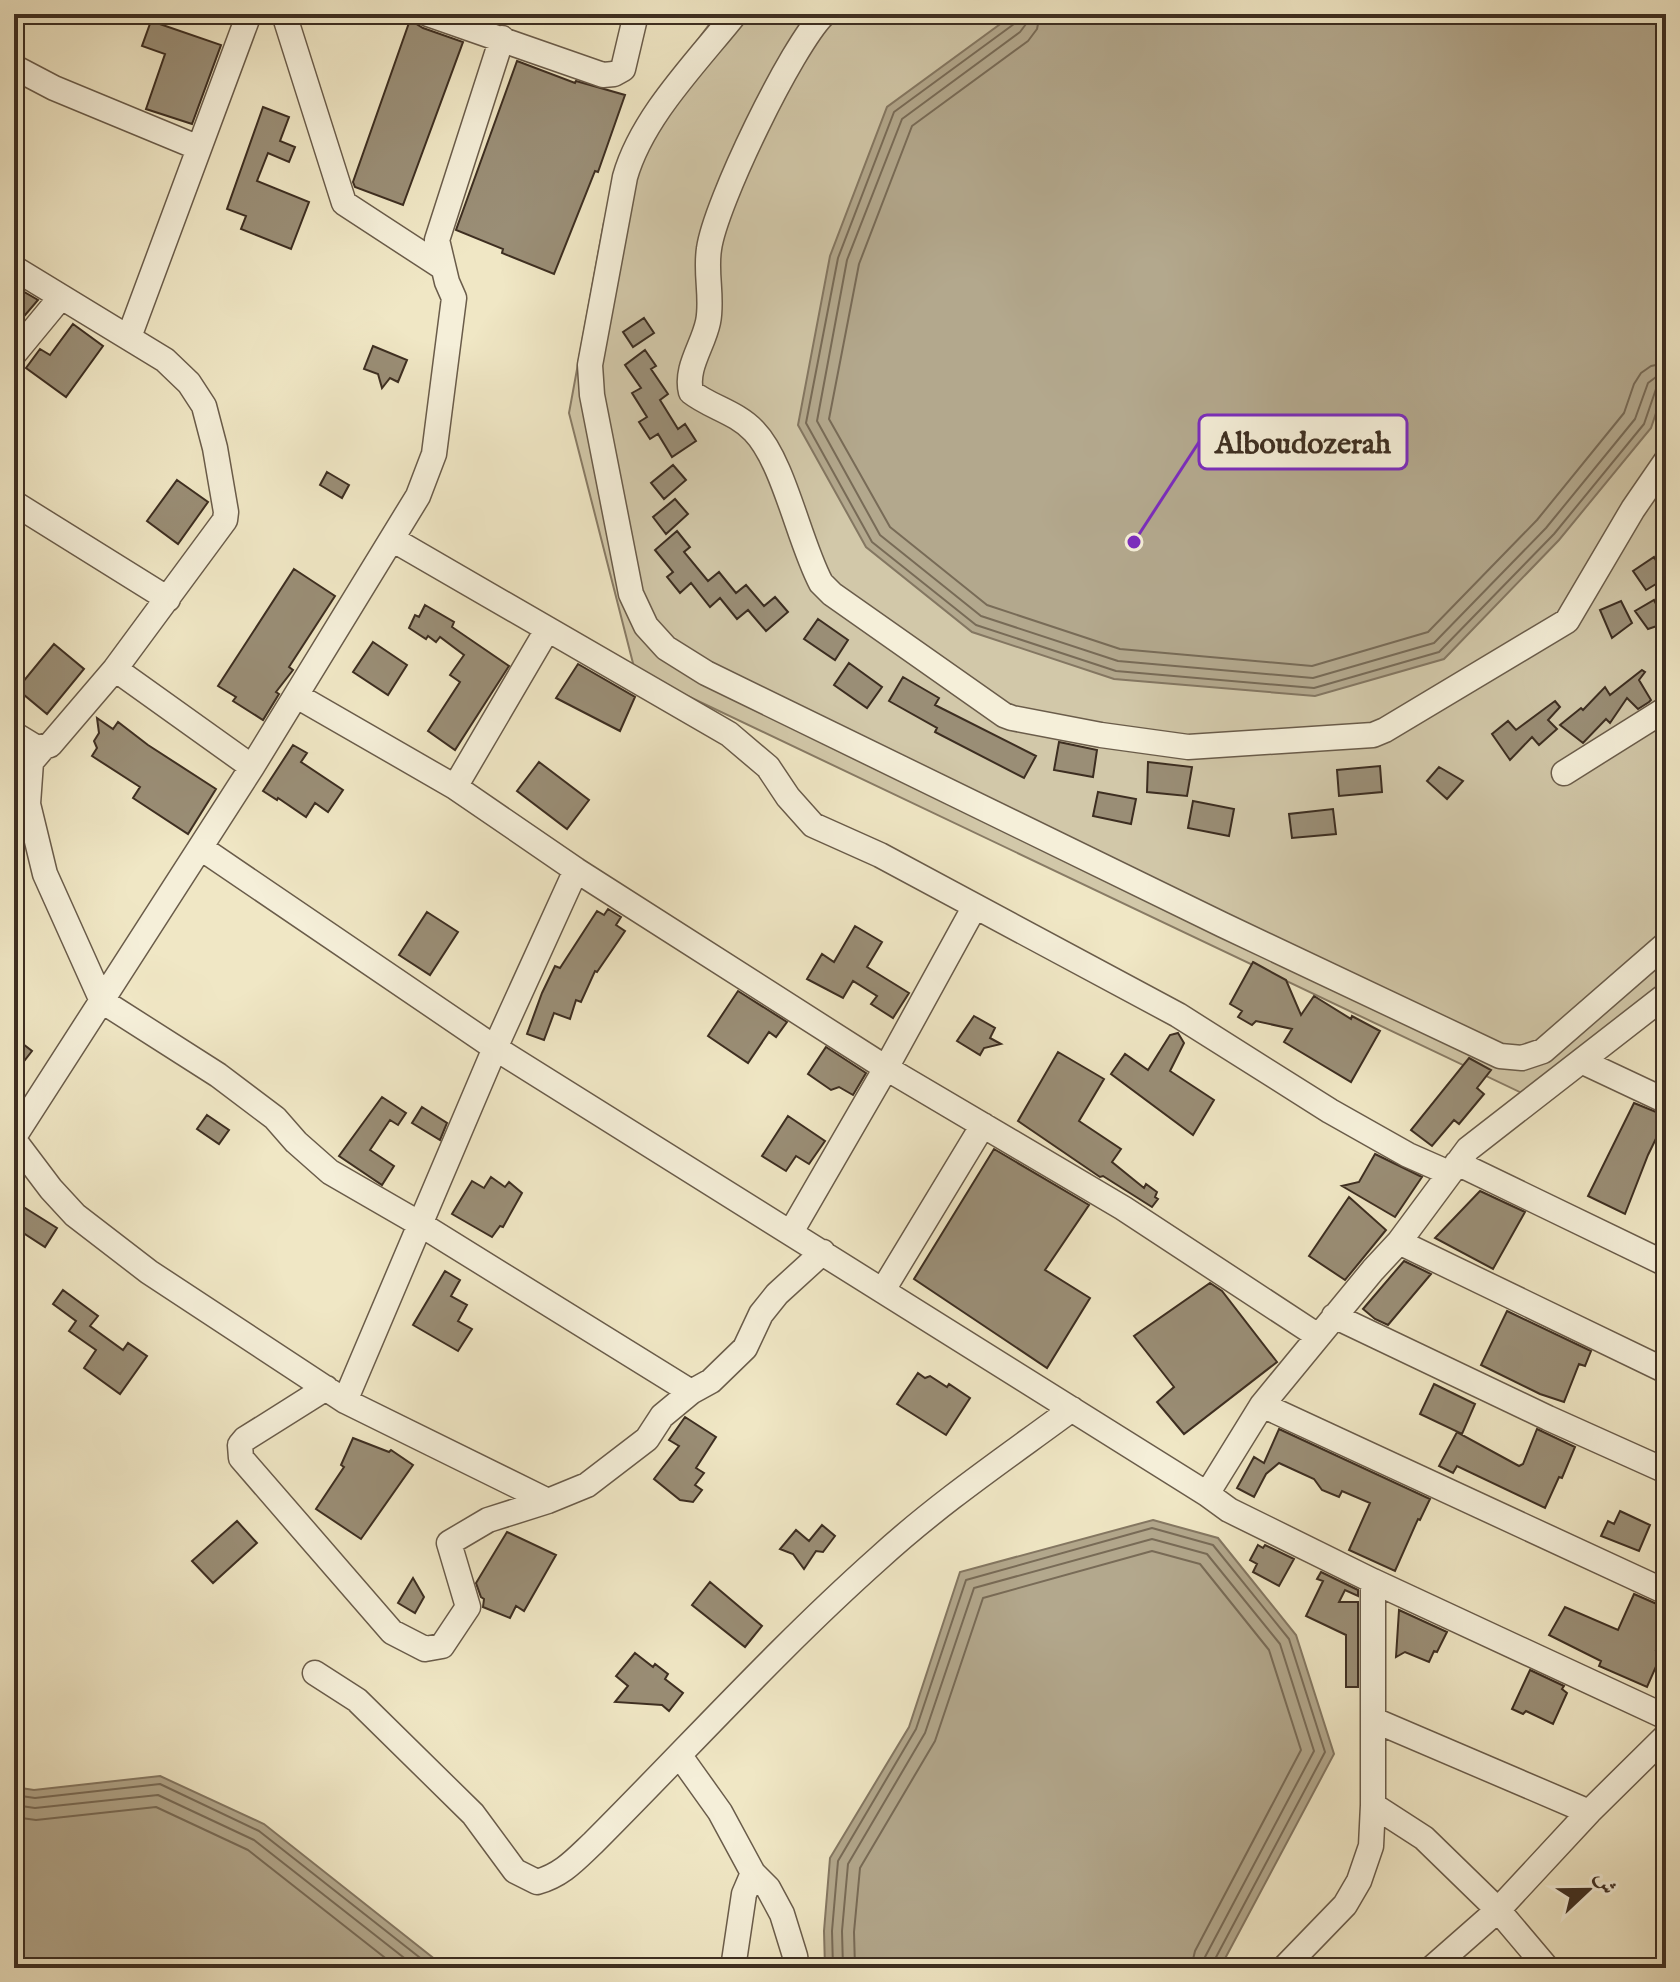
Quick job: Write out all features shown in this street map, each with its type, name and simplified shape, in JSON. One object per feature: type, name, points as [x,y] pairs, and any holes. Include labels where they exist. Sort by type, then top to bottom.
[{"type":"street","points":[[129,337],[249,14]]},
{"type":"street","points":[[284,14],[344,203],[442,267]]},
{"type":"street","points":[[428,14],[603,75],[623,69],[636,14]]},
{"type":"street","points":[[735,14],[654,118],[632,154],[590,365],[594,409],[631,594],[646,626],[666,648],[734,687],[1500,1056],[1522,1058],[1543,1051],[1666,944]]},
{"type":"street","points":[[824,14],[777,90],[714,228],[707,268],[708,324],[690,374],[691,392],[728,412],[759,437],[780,478],[821,583],[832,594],[1004,715],[1101,735],[1188,747],[1379,733],[1567,621],[1633,509],[1666,461]]},
{"type":"street","points":[[502,38],[437,240],[442,267],[454,298],[434,454],[418,496],[297,696],[14,1138],[51,1189],[75,1215],[149,1272],[336,1394],[548,1501]]},
{"type":"street","points":[[14,67],[54,88],[199,148]]},
{"type":"street","points":[[14,268],[165,360],[189,383],[204,406],[225,496],[225,520],[115,669],[50,745],[37,748],[14,734]]},
{"type":"street","points":[[14,354],[61,297]]},
{"type":"street","points":[[14,503],[168,599]]},
{"type":"street","points":[[392,539],[729,734],[768,767],[788,797],[813,825],[880,855],[1178,1015],[1330,1111],[1408,1155],[1453,1168],[1666,1264]]},
{"type":"street","points":[[455,787],[547,630]]},
{"type":"street","points":[[115,669],[252,767]]},
{"type":"street","points":[[297,696],[455,787],[576,870],[886,1068],[1123,1208],[1318,1336]]},
{"type":"street","points":[[1564,773],[1666,709]]},
{"type":"street","points":[[43,748],[31,762],[28,804],[45,874],[102,1001],[218,1075],[275,1118],[296,1142],[330,1172],[420,1224],[691,1392]]},
{"type":"street","points":[[201,848],[495,1048],[1229,1510],[1373,1581],[1666,1717]]},
{"type":"street","points":[[576,870],[420,1224],[336,1394],[245,1439],[239,1450],[241,1458],[392,1632],[425,1649],[442,1646],[468,1607],[449,1543],[488,1520],[587,1485],[647,1439],[662,1416],[691,1392],[711,1381],[745,1348],[761,1314],[777,1294],[823,1252]]},
{"type":"street","points":[[791,1232],[975,906]]},
{"type":"street","points":[[1207,1494],[1262,1405],[1399,1242],[1453,1168],[1479,1139],[1666,995]]},
{"type":"street","points":[[1581,1061],[1666,1101]]},
{"type":"street","points":[[883,1290],[983,1125]]},
{"type":"street","points":[[1399,1242],[1666,1371]]},
{"type":"street","points":[[1334,1316],[1666,1471]]},
{"type":"street","points":[[1262,1405],[1666,1592]]},
{"type":"street","points":[[315,1673],[357,1700],[473,1814],[515,1871],[537,1882],[562,1873],[817,1615],[881,1556],[959,1491],[1072,1409]]},
{"type":"street","points":[[1284,1968],[1345,1905],[1359,1881],[1371,1846],[1373,1581]]},
{"type":"street","points":[[1374,1720],[1589,1812]]},
{"type":"street","points":[[1432,1968],[1498,1910],[1589,1812],[1666,1736]]},
{"type":"street","points":[[680,1756],[720,1812],[753,1873],[768,1888],[782,1914],[797,1968]]},
{"type":"street","points":[[1373,1805],[1424,1838],[1498,1910],[1547,1968]]},
{"type":"street","points":[[733,1968],[744,1894],[753,1873]]},
{"type":"shaded area","points":[[717,14],[1666,14],[1666,979],[1526,1095],[635,671],[569,413],[604,222],[662,88]]},
{"type":"water","points":[[1014,14],[1666,14],[1666,383],[1651,428],[1559,540],[1444,659],[1315,696],[1114,679],[972,632],[866,547],[798,425],[830,256],[887,107]]},
{"type":"water","points":[[1153,1520],[1218,1538],[1296,1635],[1334,1754],[1220,1968],[825,1968],[824,1931],[830,1858],[909,1727],[960,1572]]},
{"type":"water","points":[[160,1776],[264,1824],[446,1968],[14,1968],[14,1787],[34,1790]]},
{"type":"building","points":[[410,20],[423,28],[463,42],[403,205],[355,187],[353,182]]},
{"type":"building","points":[[151,21],[221,45],[192,124],[146,109],[165,54],[142,46]]},
{"type":"building","points":[[517,61],[575,83],[625,95],[598,172],[595,171],[554,274],[456,230]]},
{"type":"building","points":[[263,107],[289,117],[280,141],[295,147],[289,162],[268,153],[257,181],[309,202],[291,249],[241,229],[246,216],[227,209]]},
{"type":"building","points":[[14,286],[38,300],[14,328]]},
{"type":"building","points":[[644,318],[654,333],[633,347],[623,332]]},
{"type":"building","points":[[73,324],[103,346],[66,397],[26,368],[40,349],[50,355]]},
{"type":"building","points":[[373,346],[407,360],[398,382],[390,378],[382,388],[378,374],[364,369]]},
{"type":"building","points":[[645,350],[656,366],[651,369],[668,394],[660,400],[678,429],[685,424],[696,441],[672,457],[658,434],[650,439],[639,422],[647,417],[632,393],[641,388],[625,365]]},
{"type":"building","points":[[673,465],[686,480],[664,499],[651,483]]},
{"type":"building","points":[[327,472],[349,485],[342,498],[320,485]]},
{"type":"building","points":[[177,480],[208,502],[178,544],[147,521]]},
{"type":"building","points":[[675,499],[688,514],[666,534],[653,517]]},
{"type":"building","points":[[677,531],[690,547],[684,552],[708,581],[719,572],[736,593],[746,585],[764,606],[775,597],[788,612],[766,631],[748,610],[737,619],[720,598],[710,607],[691,583],[680,593],[667,577],[673,572],[655,550]]},
{"type":"building","points":[[1654,557],[1658,564],[1666,561],[1666,578],[1646,590],[1633,571]]},
{"type":"building","points":[[294,569],[335,596],[289,667],[293,670],[276,692],[279,694],[263,720],[233,701],[236,697],[218,686]]},
{"type":"building","points":[[1654,600],[1666,623],[1648,629],[1635,611]]},
{"type":"building","points":[[1621,601],[1632,623],[1612,638],[1600,610]]},
{"type":"building","points":[[425,605],[454,622],[452,627],[509,666],[455,750],[428,731],[460,682],[450,675],[464,655],[440,637],[436,642],[409,628],[415,615],[419,617]]},
{"type":"building","points":[[818,619],[848,640],[835,660],[804,639]]},
{"type":"building","points":[[373,642],[407,665],[388,695],[353,672]]},
{"type":"building","points":[[54,644],[84,669],[47,714],[17,689]]},
{"type":"building","points":[[849,663],[882,687],[867,708],[834,685]]},
{"type":"building","points":[[578,664],[635,697],[620,731],[556,698]]},
{"type":"building","points":[[1642,670],[1645,672],[1639,680],[1651,700],[1649,702],[1638,709],[1627,698],[1610,723],[1606,719],[1583,743],[1560,725],[1581,708],[1583,710],[1605,687],[1610,695]]},
{"type":"building","points":[[903,677],[939,698],[935,705],[1036,756],[1024,778],[935,732],[937,728],[889,701]]},
{"type":"building","points":[[1555,701],[1560,707],[1548,720],[1557,729],[1539,745],[1532,737],[1510,760],[1492,734],[1508,721],[1516,730]]},
{"type":"building","points":[[97,718],[113,729],[118,722],[216,789],[188,834],[133,798],[140,787],[92,756],[97,748],[94,741],[99,733]]},
{"type":"building","points":[[1059,742],[1097,750],[1093,777],[1054,770]]},
{"type":"building","points":[[293,745],[307,753],[301,762],[343,790],[328,812],[315,803],[306,817],[263,791]]},
{"type":"building","points":[[539,762],[589,800],[567,829],[517,791]]},
{"type":"building","points":[[1148,762],[1192,767],[1187,796],[1147,792]]},
{"type":"building","points":[[1380,766],[1382,792],[1339,796],[1337,770]]},
{"type":"building","points":[[1439,767],[1463,781],[1447,799],[1427,781]]},
{"type":"building","points":[[1098,792],[1136,799],[1131,824],[1093,816]]},
{"type":"building","points":[[1193,801],[1234,809],[1229,836],[1188,828]]},
{"type":"building","points":[[1333,809],[1336,834],[1292,838],[1289,814]]},
{"type":"building","points":[[608,909],[621,917],[616,925],[625,931],[595,971],[581,1002],[576,1000],[570,1019],[554,1013],[544,1040],[527,1034],[555,966],[560,968],[597,911],[604,915]]},
{"type":"building","points":[[427,912],[458,932],[430,975],[399,955]]},
{"type":"building","points":[[855,926],[882,942],[867,967],[909,993],[893,1018],[871,1004],[877,996],[853,981],[843,998],[807,979],[822,954],[834,962]]},
{"type":"building","points":[[1253,962],[1286,980],[1301,1015],[1314,996],[1351,1019],[1352,1016],[1380,1031],[1351,1082],[1284,1042],[1292,1029],[1256,1021],[1252,1025],[1238,1017],[1242,1011],[1230,1004]]},
{"type":"building","points":[[738,991],[787,1022],[776,1037],[769,1032],[748,1063],[708,1036]]},
{"type":"building","points":[[974,1016],[995,1028],[990,1038],[1001,1044],[984,1048],[980,1055],[957,1041]]},
{"type":"building","points":[[1178,1033],[1184,1043],[1170,1071],[1214,1100],[1193,1135],[1111,1074],[1125,1054],[1148,1070],[1170,1035]]},
{"type":"building","points":[[14,1037],[32,1051],[14,1074]]},
{"type":"building","points":[[826,1047],[866,1073],[853,1095],[839,1087],[831,1090],[808,1074]]},
{"type":"building","points":[[1058,1052],[1104,1079],[1079,1121],[1121,1149],[1112,1162],[1144,1188],[1146,1184],[1157,1192],[1155,1197],[1158,1199],[1152,1207],[1100,1177],[1018,1121]]},
{"type":"building","points":[[1469,1058],[1491,1070],[1477,1088],[1484,1094],[1459,1124],[1454,1120],[1432,1146],[1411,1130]]},
{"type":"building","points":[[382,1097],[406,1113],[398,1125],[390,1120],[370,1150],[394,1166],[382,1185],[339,1156]]},
{"type":"building","points":[[1634,1103],[1666,1118],[1625,1214],[1588,1196]]},
{"type":"building","points":[[422,1107],[447,1123],[440,1140],[412,1123]]},
{"type":"building","points":[[207,1115],[229,1130],[219,1144],[197,1129]]},
{"type":"building","points":[[788,1116],[825,1141],[809,1164],[796,1156],[786,1171],[762,1156]]},
{"type":"building","points":[[994,1149],[1089,1205],[1045,1270],[1090,1298],[1047,1368],[914,1279]]},
{"type":"building","points":[[1375,1154],[1422,1177],[1395,1217],[1342,1186],[1359,1182]]},
{"type":"building","points":[[491,1177],[505,1187],[509,1182],[522,1193],[503,1227],[500,1226],[492,1237],[452,1214],[472,1181],[484,1188]]},
{"type":"building","points":[[1480,1191],[1525,1212],[1493,1269],[1435,1238]]},
{"type":"building","points":[[1349,1197],[1386,1230],[1345,1280],[1309,1256]]},
{"type":"building","points":[[14,1201],[57,1228],[45,1247],[14,1227]]},
{"type":"building","points":[[1404,1261],[1431,1274],[1388,1325],[1363,1309]]},
{"type":"building","points":[[445,1271],[460,1280],[451,1296],[467,1305],[458,1321],[472,1329],[458,1351],[413,1325]]},
{"type":"building","points":[[1210,1283],[1222,1291],[1277,1362],[1184,1434],[1157,1402],[1174,1387],[1134,1336]]},
{"type":"building","points":[[63,1290],[98,1316],[90,1326],[123,1350],[128,1343],[147,1356],[120,1394],[84,1368],[96,1350],[69,1331],[76,1321],[53,1304]]},
{"type":"building","points":[[1507,1311],[1591,1351],[1585,1366],[1579,1364],[1564,1402],[1540,1394],[1481,1365]]},
{"type":"building","points":[[918,1373],[925,1378],[930,1376],[947,1387],[949,1384],[970,1398],[946,1435],[897,1404]]},
{"type":"building","points":[[1434,1384],[1475,1404],[1462,1434],[1420,1414]]},
{"type":"building","points":[[685,1417],[716,1437],[696,1468],[704,1473],[695,1485],[702,1490],[693,1502],[680,1500],[654,1479],[679,1446],[669,1440]]},
{"type":"building","points":[[1279,1429],[1430,1499],[1395,1571],[1349,1550],[1370,1503],[1342,1491],[1339,1497],[1322,1490],[1314,1479],[1279,1463],[1266,1474],[1254,1497],[1237,1488],[1254,1457],[1264,1463]]},
{"type":"building","points":[[1537,1429],[1575,1447],[1545,1508],[1457,1466],[1453,1473],[1439,1466],[1457,1432],[1519,1466],[1523,1464]]},
{"type":"building","points":[[353,1438],[389,1452],[391,1450],[413,1465],[361,1539],[316,1509],[344,1467],[341,1465]]},
{"type":"building","points":[[1620,1511],[1650,1525],[1639,1551],[1601,1536],[1608,1521],[1614,1524]]},
{"type":"building","points":[[237,1521],[257,1543],[213,1583],[192,1561]]},
{"type":"building","points":[[822,1525],[835,1536],[823,1552],[816,1551],[804,1569],[793,1554],[780,1549],[796,1530],[809,1541]]},
{"type":"building","points":[[507,1532],[556,1555],[524,1611],[516,1606],[510,1618],[483,1607],[484,1599],[476,1583]]},
{"type":"building","points":[[1258,1545],[1263,1548],[1265,1545],[1294,1559],[1279,1586],[1253,1572],[1257,1564],[1250,1560]]},
{"type":"building","points":[[1321,1572],[1358,1590],[1358,1596],[1345,1590],[1339,1602],[1358,1602],[1358,1687],[1346,1687],[1346,1635],[1306,1616],[1323,1581],[1317,1579]]},
{"type":"building","points":[[413,1578],[424,1597],[415,1613],[398,1603]]},
{"type":"building","points":[[710,1582],[762,1626],[745,1647],[692,1605]]},
{"type":"building","points":[[1634,1594],[1666,1608],[1666,1629],[1656,1650],[1662,1653],[1647,1687],[1599,1666],[1601,1661],[1549,1635],[1565,1607],[1618,1630]]},
{"type":"building","points":[[1399,1610],[1447,1632],[1429,1662],[1405,1652],[1396,1657]]},
{"type":"building","points":[[635,1653],[668,1674],[665,1679],[683,1693],[669,1711],[662,1705],[615,1702],[628,1686],[616,1676]]},
{"type":"building","points":[[1530,1670],[1564,1686],[1562,1689],[1567,1693],[1553,1724],[1526,1711],[1523,1714],[1512,1709]]},
{"type":"place","name":"Alboudozerah","points":[[1134,542]]}]
